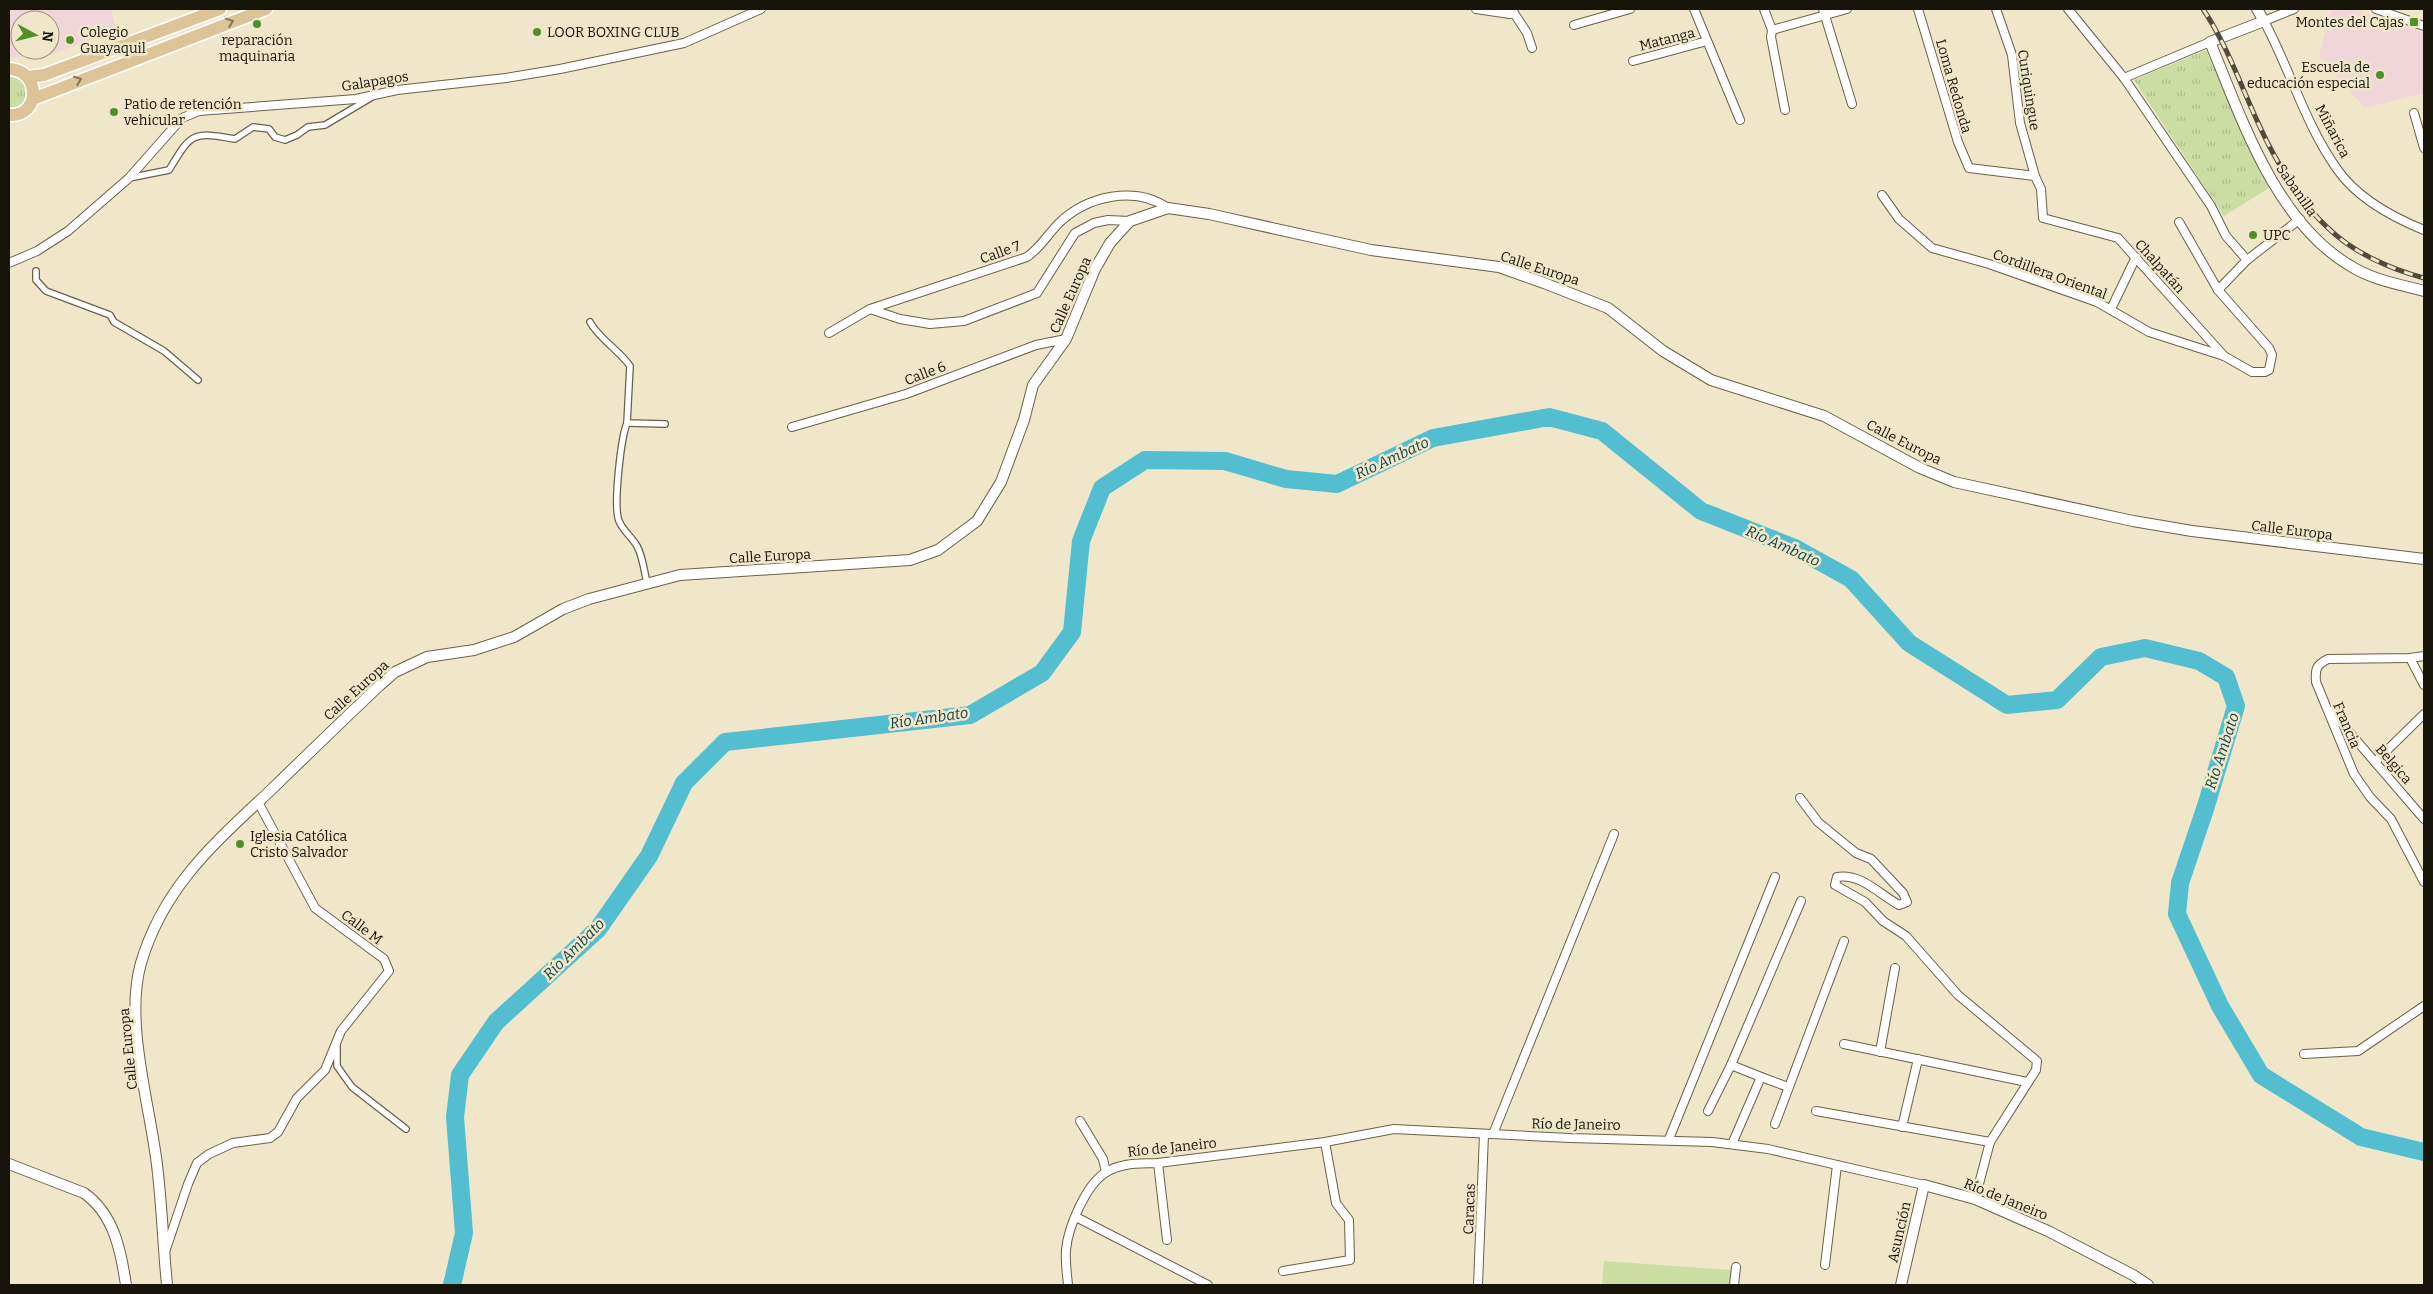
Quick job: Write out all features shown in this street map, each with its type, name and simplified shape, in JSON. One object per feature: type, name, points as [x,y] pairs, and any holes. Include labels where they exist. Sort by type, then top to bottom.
[{"type":"main road","points":[[28,77],[44,75],[220,9]]},
{"type":"main road","points":[[9,115],[23,112],[33,99],[266,9]]},
{"type":"main road","points":[[9,69],[16,70],[28,77],[32,84],[33,99]]},
{"type":"street","name":"Galapagos","points":[[9,263],[37,251],[68,231],[129,178],[182,118],[199,111],[356,99],[376,94],[560,69],[684,43],[761,9]]},
{"type":"street","points":[[1476,9],[1504,14],[1513,11],[1527,33],[1532,48]]},
{"type":"street","points":[[1574,25],[1630,9]]},
{"type":"street","points":[[1694,9],[1740,120]]},
{"type":"street","points":[[1764,9],[1772,30],[1771,37],[1785,110]]},
{"type":"street","points":[[1772,30],[1824,12],[1847,9]]},
{"type":"street","name":"Loma Redonda","points":[[1918,9],[1958,142],[1969,168],[2035,176]]},
{"type":"street","name":"Curiquingue","points":[[1996,9],[2012,55],[2020,123],[2035,176]]},
{"type":"street","points":[[2068,9],[2124,78],[2210,206],[2226,236],[2247,260]]},
{"type":"street","name":"Miñarica","points":[[2257,9],[2320,140],[2338,170],[2365,198],[2401,221],[2424,230]]},
{"type":"street","points":[[2124,78],[2294,9]]},
{"type":"street","points":[[2376,9],[2424,26]]},
{"type":"street","points":[[1824,12],[1852,104]]},
{"type":"street","name":"Matanga","points":[[1633,60],[1708,41]]},
{"type":"street","name":"Sabanilla","points":[[2210,42],[2251,142],[2270,180],[2315,238],[2348,265],[2376,279],[2424,291]]},
{"type":"street","points":[[129,178],[169,170],[182,147],[191,137],[205,135],[235,139],[253,127],[269,129],[275,137],[285,140],[297,135],[308,127],[325,125],[376,94]]},
{"type":"street","points":[[2414,113],[2424,148]]},
{"type":"street","name":"Chalpatán","points":[[2035,176],[2041,189],[2042,216],[2044,220],[2118,238],[2224,356]]},
{"type":"street","name":"Calle 7","points":[[829,332],[854,320],[870,309],[1027,257],[1034,252],[1059,223],[1080,207],[1108,197],[1133,195],[1160,202],[1168,208]]},
{"type":"street","name":"Cordillera Oriental","points":[[1882,195],[1899,219],[1932,248],[1990,264],[2097,302],[2149,332],[2224,356],[2252,372],[2270,370],[2272,355],[2269,348],[2218,290]]},
{"type":"street","name":"Calle Europa","points":[[167,1285],[157,1165],[135,1018],[141,964],[156,926],[173,892],[199,858],[379,686],[408,664],[427,657],[474,650],[514,637],[563,609],[589,599],[680,575],[910,560],[938,550],[959,537],[977,521],[1001,482],[1033,385],[1066,340],[1095,269],[1110,243],[1130,220],[1168,208],[1209,214],[1371,250],[1499,267],[1608,308],[1663,351],[1710,380],[1824,416],[1920,468],[1954,482],[2133,521],[2192,531],[2424,559]]},
{"type":"street","points":[[2179,222],[2218,290],[2247,260],[2300,219]]},
{"type":"street","points":[[870,309],[900,319],[930,324],[964,321],[1038,293],[1075,233],[1108,220],[1130,220]]},
{"type":"street","points":[[2111,309],[2136,257]]},
{"type":"street","points":[[36,271],[36,280],[46,291],[110,315],[114,322],[164,352],[198,380]]},
{"type":"street","points":[[590,322],[594,330],[630,366],[627,423],[623,433],[620,458],[617,502],[618,519],[636,544],[647,583]]},
{"type":"street","name":"Calle 6","points":[[792,428],[906,394],[1036,345],[1066,340]]},
{"type":"street","points":[[627,423],[665,424]]},
{"type":"street","name":"Francia","points":[[2424,656],[2410,658],[2328,659],[2319,663],[2315,670],[2316,682],[2354,774],[2370,797],[2391,819],[2424,882]]},
{"type":"street","points":[[2410,658],[2424,685]]},
{"type":"street","name":"Belgica","points":[[2325,703],[2424,818]]},
{"type":"street","points":[[2375,762],[2424,714]]},
{"type":"street","points":[[1800,798],[1818,822],[1856,852],[1871,859],[1903,893],[1907,902],[1899,905],[1873,887],[1845,875],[1837,877],[1835,885],[1865,902],[1883,921],[1906,936],[1958,995],[2037,1061],[2036,1070],[1990,1142],[1975,1199]]},
{"type":"street","name":"Calle M","points":[[165,1253],[197,1163],[209,1154],[233,1143],[274,1136],[297,1098],[325,1070],[337,1039],[388,973],[389,968],[384,960],[316,908],[258,802]]},
{"type":"street","points":[[1492,1134],[1614,834]]},
{"type":"street","points":[[1669,1139],[1775,877]]},
{"type":"street","points":[[1708,1111],[1731,1065],[1800,901]]},
{"type":"street","points":[[1775,1124],[1844,941]]},
{"type":"street","points":[[1880,1052],[1895,968]]},
{"type":"street","points":[[2304,1054],[2358,1050],[2424,1006]]},
{"type":"street","points":[[337,1039],[337,1066],[352,1087],[406,1129]]},
{"type":"street","points":[[1844,1044],[2027,1082]]},
{"type":"street","points":[[1902,1127],[1918,1059]]},
{"type":"street","points":[[1731,1065],[1761,1078],[1788,1086]]},
{"type":"street","points":[[1732,1144],[1761,1078]]},
{"type":"street","points":[[1816,1111],[1990,1142]]},
{"type":"street","points":[[1068,1285],[1066,1250],[1076,1217],[1094,1182],[1106,1172],[1103,1159],[1080,1121]]},
{"type":"street","name":"Río de Janeiro","points":[[1106,1172],[1119,1166],[1158,1163],[1325,1142],[1394,1129],[1484,1134],[1669,1139],[1732,1144],[1768,1149],[1924,1185],[1975,1199],[2048,1231],[2148,1285]]},
{"type":"street","name":"Caracas","points":[[1478,1285],[1484,1134]]},
{"type":"street","points":[[1283,1271],[1350,1260],[1349,1220],[1336,1202],[1325,1142]]},
{"type":"street","points":[[1158,1163],[1167,1240]]},
{"type":"street","points":[[9,1164],[84,1192],[94,1200],[108,1219],[120,1250],[126,1285]]},
{"type":"street","points":[[1825,1265],[1837,1165]]},
{"type":"street","name":"Asunción","points":[[1901,1285],[1924,1185]]},
{"type":"street","points":[[1076,1217],[1208,1285]]},
{"type":"street","points":[[1734,1285],[1736,1266]]},
{"type":"shaded area","points":[[9,9],[111,9],[116,30],[60,51],[60,10],[10,10],[10,58]]},
{"type":"shaded area","name":"Escuela de educación especial","points":[[2331,9],[2353,9],[2424,33],[2424,93],[2365,108],[2319,57]]},
{"type":"green space","points":[[2206,50],[2269,188],[2224,216],[2134,80]]},
{"type":"green space","points":[[9,74],[14,74],[28,85],[26,102],[16,109],[9,110]]},
{"type":"green space","points":[[1604,1261],[1731,1270],[1730,1285],[1602,1285]]},
{"type":"waterway","name":"Río Ambato","points":[[452,1285],[464,1233],[455,1117],[460,1075],[496,1022],[598,929],[649,856],[684,783],[725,742],[970,715],[1042,673],[1072,632],[1081,541],[1102,488],[1145,460],[1225,461],[1286,479],[1337,484],[1433,438],[1549,417],[1602,431],[1701,511],[1795,548],[1851,579],[1909,643],[2007,705],[2057,700],[2101,657],[2145,648],[2199,661],[2226,677],[2236,706],[2206,806],[2180,883],[2177,914],[2220,1006],[2261,1075],[2361,1137],[2424,1152]]},
{"type":"railway","points":[[2203,9],[2223,44],[2273,153],[2291,182],[2319,220],[2337,236],[2360,252],[2398,270],[2424,278]]},
{"type":"place","name":"Montes del Cajas","points":[[2414,22]]},
{"type":"place","name":"reparación maquinaria","points":[[257,24]]},
{"type":"place","name":"LOOR BOXING CLUB","points":[[537,32]]},
{"type":"place","name":"Colegio Guayaquil","points":[[70,40]]},
{"type":"place","name":"Escuela de educación especial","points":[[2380,75]]},
{"type":"place","name":"Patio de retención vehicular","points":[[114,112]]},
{"type":"place","name":"UPC","points":[[2253,235]]},
{"type":"place","name":"Iglesia Católica Cristo Salvador","points":[[240,844]]}]
